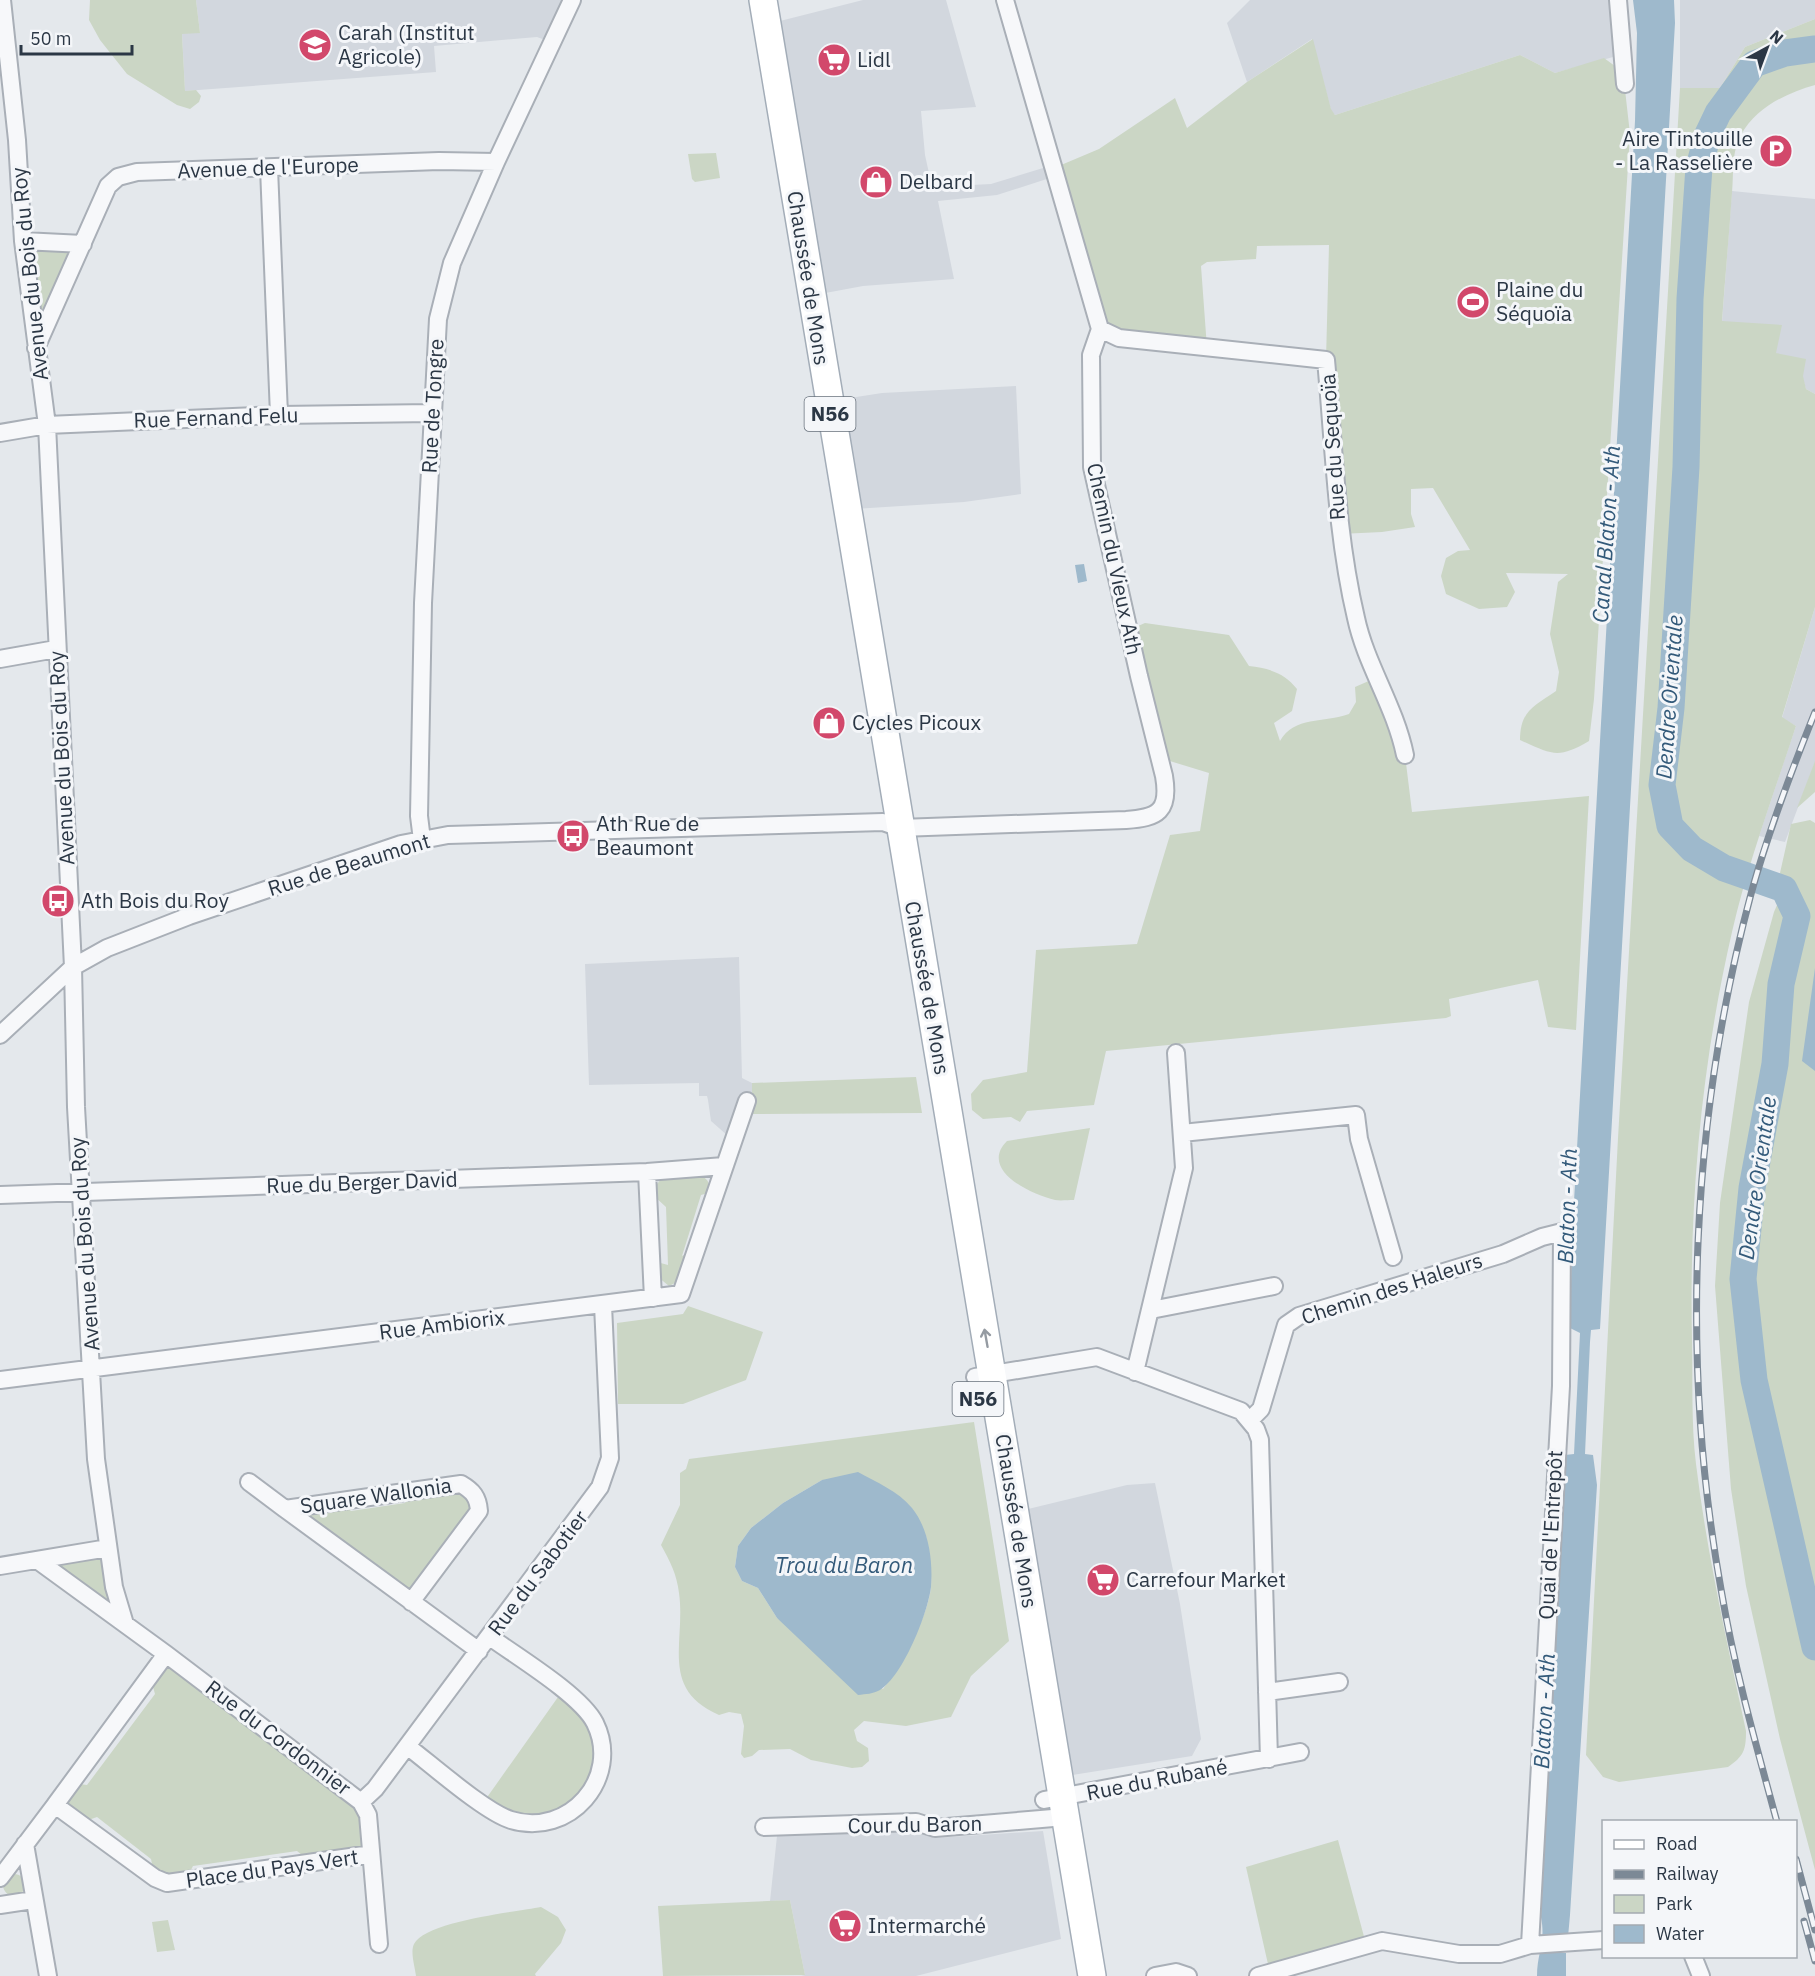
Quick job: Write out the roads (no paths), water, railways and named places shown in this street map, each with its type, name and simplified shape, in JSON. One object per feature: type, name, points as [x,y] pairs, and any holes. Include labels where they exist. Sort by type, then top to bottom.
[{"type":"main road","name":"Chaussée de Mons","points":[[749,0],[891,825],[1055,1808],[1075,1976]]},
{"type":"main road","name":"Chaussée de Mons","points":[[763,0],[891,825]]},
{"type":"main road","name":"Chaussée de Mons","points":[[1055,1808],[1092,1976]]},
{"type":"street","name":"Avenue du Bois du Roy","points":[[2,0],[17,140],[23,241],[47,425],[73,967],[76,1107],[93,1369],[96,1459],[114,1587],[125,1624]]},
{"type":"street","name":"Rue de Tongre","points":[[422,840],[419,816],[423,603],[438,319],[452,263],[496,162],[572,0]]},
{"type":"street","points":[[1005,0],[1100,328]]},
{"type":"street","points":[[1618,0],[1625,84]]},
{"type":"street","name":"Avenue de l'Europe","points":[[36,349],[108,186],[118,177],[137,172],[439,161],[496,162]]},
{"type":"street","points":[[269,168],[279,415]]},
{"type":"street","points":[[23,241],[83,244]]},
{"type":"street","name":"Chemin du Vieux Ath","points":[[891,825],[1143,819],[1152,818],[1164,802],[1166,790],[1164,776],[1138,676],[1092,467],[1091,355],[1100,328]]},
{"type":"street","name":"Rue du Sequoïa","points":[[1100,328],[1119,338],[1326,360],[1338,526],[1354,609],[1364,643],[1399,729],[1405,755]]},
{"type":"street","name":"Rue Fernand Felu","points":[[0,433],[47,425],[279,415],[432,413]]},
{"type":"street","points":[[0,659],[56,649]]},
{"type":"street","name":"Rue de Beaumont","points":[[0,1035],[73,967],[107,948],[189,916],[401,844],[448,835],[891,825]]},
{"type":"street","points":[[1135,1372],[1184,1168],[1176,1053]]},
{"type":"street","name":"Rue Ambiorix","points":[[0,1380],[681,1294],[747,1101]]},
{"type":"street","points":[[1182,1133],[1356,1115],[1359,1139],[1393,1257]]},
{"type":"street","name":"Rue du Berger David","points":[[0,1196],[647,1172],[724,1166]]},
{"type":"street","points":[[647,1172],[653,1298]]},
{"type":"street","name":"Chemin des Haleurs","points":[[1250,1420],[1261,1409],[1286,1325],[1299,1316],[1503,1254],[1542,1237],[1562,1232]]},
{"type":"street","name":"Quai de l'Entrepôt","points":[[1545,1945],[1561,1386],[1562,1232]]},
{"type":"street","points":[[1151,1310],[1274,1286]]},
{"type":"street","name":"Rue du Sabotier","points":[[361,1802],[375,1789],[490,1637],[592,1500],[606,1473],[610,1458],[603,1305]]},
{"type":"street","points":[[983,1375],[1097,1358],[1241,1412],[1250,1420],[1260,1440],[1269,1758]]},
{"type":"street","name":"Square Wallonia","points":[[249,1482],[479,1651]]},
{"type":"street","name":"Square Wallonia","points":[[285,1509],[461,1484],[472,1490],[478,1499],[479,1511],[411,1602]]},
{"type":"street","points":[[0,1566],[108,1548]]},
{"type":"street","name":"Rue du Cordonnier","points":[[37,1560],[166,1654],[361,1802],[368,1815],[380,1944]]},
{"type":"street","points":[[407,1746],[496,1812],[521,1822],[543,1822],[565,1816],[581,1805],[591,1792],[599,1777],[602,1758],[602,1742],[595,1722],[575,1700],[490,1637]]},
{"type":"street","points":[[0,1878],[166,1654]]},
{"type":"street","points":[[1267,1692],[1340,1682]]},
{"type":"street","name":"Rue du Rubané","points":[[1055,1808],[1300,1752]]},
{"type":"street","name":"Place du Pays Vert","points":[[55,1805],[155,1878],[167,1883],[371,1854]]},
{"type":"street","name":"Cour du Baron","points":[[764,1827],[916,1822],[935,1828],[1055,1808]]},
{"type":"street","points":[[25,1844],[48,1976]]},
{"type":"street","points":[[0,1905],[33,1900]]},
{"type":"street","points":[[1258,1976],[1382,1941],[1459,1953],[1500,1954],[1545,1945],[1602,1940]]},
{"type":"street","points":[[1694,1958],[1701,1976]]},
{"type":"street","points":[[1155,1976],[1176,1972],[1188,1976]]},
{"type":"water","points":[[1633,0],[1674,0],[1675,23],[1600,1329],[1591,1330],[1590,1342],[1585,1454],[1593,1455],[1597,1485],[1570,1915],[1568,1937],[1558,1939],[1558,1952],[1566,1953],[1566,1976],[1537,1976],[1542,1941],[1541,1917],[1565,1455],[1574,1454],[1580,1333],[1570,1328],[1572,1237],[1635,121],[1637,33]]},
{"type":"water","points":[[1084,564],[1087,581],[1078,583],[1075,565]]},
{"type":"water","points":[[1815,968],[1815,1071],[1802,1061]]},
{"type":"water","name":"Trou du Baron","points":[[858,1472],[894,1492],[918,1516],[929,1546],[931,1587],[920,1627],[897,1672],[880,1690],[858,1695],[777,1618],[758,1588],[742,1581],[735,1567],[738,1546],[751,1528],[783,1503],[822,1480]]},
{"type":"waterway","name":"Dendre Orientale","points":[[1815,49],[1785,53],[1754,64],[1718,113],[1708,134],[1699,167],[1690,299],[1686,467],[1671,708],[1662,785],[1670,826],[1692,849],[1724,868],[1784,889],[1797,916],[1781,984],[1775,1064],[1752,1188],[1743,1279],[1754,1380],[1815,1647]]},
{"type":"railway","points":[[1776,1820],[1732,1647],[1708,1503],[1700,1416],[1697,1328],[1698,1240],[1704,1152],[1715,1065],[1731,979],[1751,894],[1765,848],[1815,712]]},
{"type":"railway","points":[[1797,1863],[1815,1930]]},
{"type":"railway","points":[[1804,1921],[1815,1961]]},
{"type":"place","name":"Carah (Institut Agricole)","points":[[315,45]]},
{"type":"place","name":"Lidl","points":[[834,60]]},
{"type":"place","name":"Aire Tintouille - La Rasselière","points":[[1776,151]]},
{"type":"place","name":"Delbard","points":[[876,182]]},
{"type":"place","name":"Plaine du Séquoïa","points":[[1473,302]]},
{"type":"place","name":"Cycles Picoux","points":[[829,723]]},
{"type":"place","name":"Ath Rue de Beaumont","points":[[573,836]]},
{"type":"place","name":"Ath Bois du Roy","points":[[58,901]]},
{"type":"place","name":"Carrefour Market","points":[[1103,1580]]},
{"type":"place","name":"Intermarché","points":[[845,1926]]},
{"type":"water label","name":"Canal Blaton - Ath","points":[[1606,534]]},
{"type":"water label","name":"Blaton - Ath","points":[[1567,1206]]},
{"type":"water label","name":"Blaton - Ath","points":[[1544,1711]]}]
